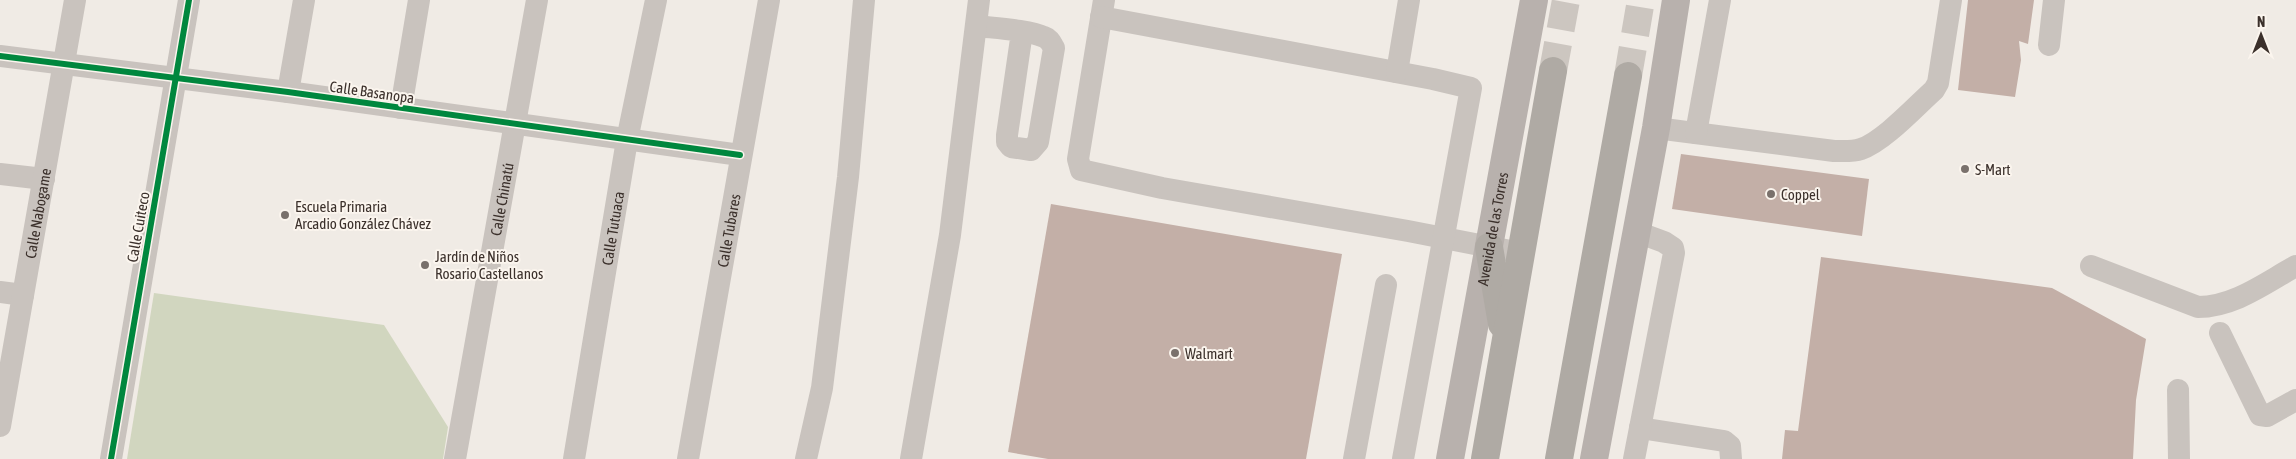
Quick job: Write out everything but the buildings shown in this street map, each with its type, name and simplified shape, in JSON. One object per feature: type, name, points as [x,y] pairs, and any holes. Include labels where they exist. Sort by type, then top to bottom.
[{"type":"highway","points":[[1485,459],[1538,146],[1553,71]]},
{"type":"highway","points":[[1558,459],[1628,76]]},
{"type":"highway","points":[[1489,247],[1505,344]]},
{"type":"main road","name":"Avenida de las Torres","points":[[1450,459],[1534,0]]},
{"type":"main road","points":[[1594,459],[1656,128],[1676,0]]},
{"type":"main road","points":[[1671,30],[1687,0]]},
{"type":"street","name":"Calle Nabogame","points":[[1,413],[24,295],[75,0]]},
{"type":"street","name":"Calle Cuiteco","points":[[111,459],[189,0]]},
{"type":"street","points":[[288,92],[304,0]]},
{"type":"street","points":[[401,108],[419,0]]},
{"type":"street","name":"Calle Chinatú","points":[[455,459],[537,0]]},
{"type":"street","name":"Calle Tutuaca","points":[[574,459],[627,140],[656,0]]},
{"type":"street","name":"Calle Tubares","points":[[688,459],[740,155],[770,0]]},
{"type":"street","points":[[806,459],[822,388],[848,177],[864,0]]},
{"type":"street","points":[[911,459],[950,235],[979,0]]},
{"type":"street","points":[[1397,72],[1409,0]]},
{"type":"street","points":[[1696,133],[1720,0]]},
{"type":"street","points":[[1656,128],[1834,150],[1855,151],[1870,145],[1934,90],[1938,83],[1951,0]]},
{"type":"street","points":[[2049,45],[2054,0]]},
{"type":"street","points":[[1404,459],[1445,238],[1471,88],[1103,9],[1078,158],[1082,170],[1154,186],[1445,238],[1521,253]]},
{"type":"street","points":[[976,26],[1022,32]]},
{"type":"street","name":"Calle Basanopa","points":[[0,56],[288,92],[740,155]]},
{"type":"street","points":[[0,174],[44,179]]},
{"type":"street","points":[[1634,459],[1674,253],[1673,248],[1664,242],[1637,232]]},
{"type":"street","points":[[2091,266],[2198,307],[2214,307],[2232,301],[2296,266]]},
{"type":"street","points":[[1354,459],[1386,285]]},
{"type":"street","points":[[0,292],[24,295]]},
{"type":"street","points":[[2220,333],[2260,415],[2267,416],[2296,400]]},
{"type":"street","points":[[2178,390],[2179,459]]},
{"type":"street","points":[[1640,428],[1724,442],[1730,446],[1731,459]]},
{"type":"green space","points":[[154,293],[384,325],[448,427],[443,459],[127,459]]},
{"type":"tunnel","points":[[1553,71],[1566,0]]},
{"type":"tunnel","points":[[1628,76],[1641,0]]},
{"type":"cycle path","points":[[111,459],[189,0]]},
{"type":"cycle path","points":[[0,56],[288,92],[740,155]]},
{"type":"place","name":"S-Mart","points":[[1965,169]]},
{"type":"place","name":"Coppel","points":[[1771,194]]},
{"type":"place","name":"Escuela Primaria Arcadio González Chávez","points":[[285,215]]},
{"type":"place","name":"Jardín de Niños Rosario Castellanos","points":[[425,265]]},
{"type":"place","name":"Walmart","points":[[1175,353]]}]
